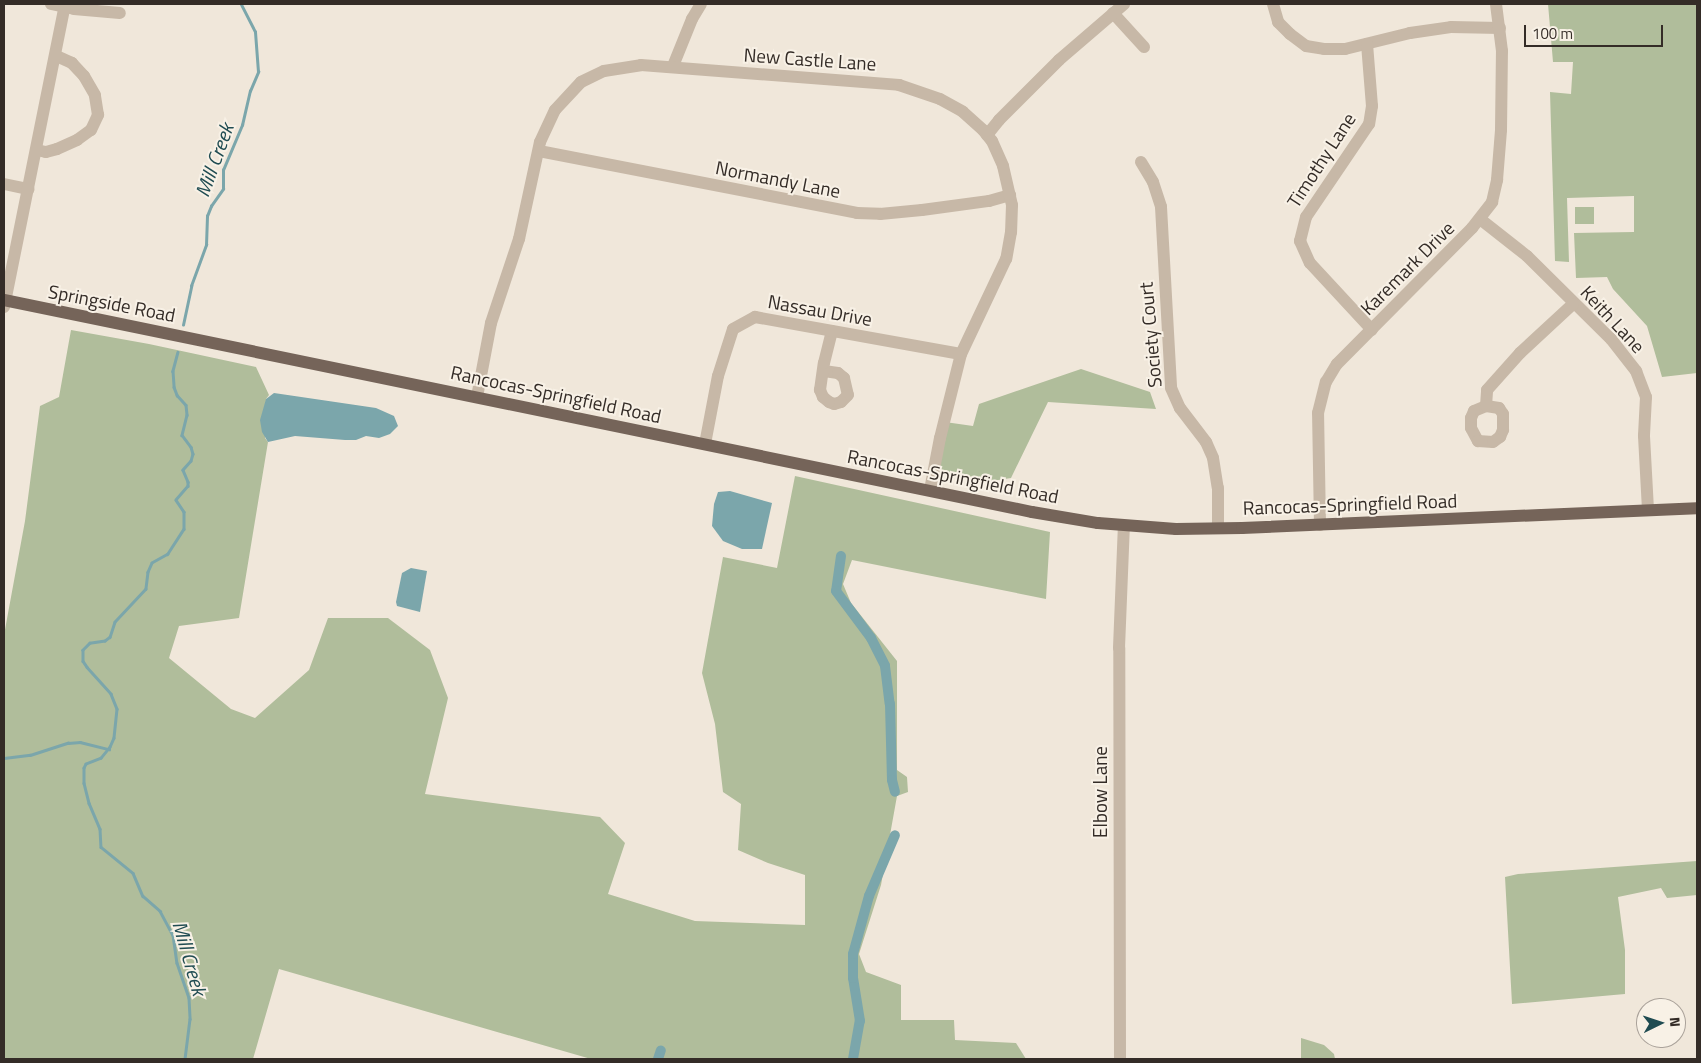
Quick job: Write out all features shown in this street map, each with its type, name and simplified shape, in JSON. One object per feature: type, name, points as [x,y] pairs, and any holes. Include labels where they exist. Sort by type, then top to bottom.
[{"type":"main road","name":"Springside Road","points":[[4,303],[212,342]]},
{"type":"main road","name":"Rancocas-Springfield Road","points":[[212,342],[1032,512],[1124,526],[1218,528],[1320,525],[1697,508]]},
{"type":"street","points":[[51,4],[120,13]]},
{"type":"street","points":[[674,66],[692,19],[701,4]]},
{"type":"street","points":[[987,135],[999,120],[1059,60],[1124,4]]},
{"type":"street","points":[[1273,4],[1278,22],[1306,46],[1345,49],[1410,33],[1451,27],[1500,28]]},
{"type":"street","name":"Karemark Drive","points":[[1320,525],[1318,413],[1322,392],[1337,364],[1480,219],[1492,202],[1497,180],[1501,130],[1500,28],[1496,4]]},
{"type":"street","points":[[4,303],[65,5]]},
{"type":"street","points":[[1113,13],[1144,47]]},
{"type":"street","name":"Timothy Lane","points":[[1367,44],[1372,106],[1369,124],[1306,217],[1300,241],[1310,263],[1372,330]]},
{"type":"street","points":[[36,150],[46,152],[77,140],[91,130],[98,115],[95,95],[84,76],[72,63],[56,56]]},
{"type":"street","name":"New Castle Lane","points":[[477,397],[491,323],[518,239],[544,131],[555,110],[581,82],[616,67],[642,65],[899,85],[926,93],[951,105],[974,120],[987,135],[1003,166],[1010,195],[1011,232],[1006,259],[961,354],[940,438],[930,490]]},
{"type":"street","name":"Normandy Lane","points":[[539,150],[857,213],[880,214],[917,211],[989,201],[1010,195]]},
{"type":"street","name":"Society Court","points":[[1141,162],[1153,182],[1161,207],[1170,388],[1180,408],[1206,442],[1213,458],[1218,488],[1218,528]]},
{"type":"street","points":[[4,184],[28,188]]},
{"type":"street","name":"Keith Lane","points":[[1480,219],[1527,256],[1624,354],[1640,380],[1646,397],[1644,436],[1648,510]]},
{"type":"street","points":[[1486,406],[1487,390],[1497,377],[1573,304]]},
{"type":"street","name":"Nassau Drive","points":[[705,444],[718,376],[733,329],[754,317],[961,354]]},
{"type":"street","points":[[824,371],[832,331]]},
{"type":"street","name":"Elbow Lane","points":[[1120,1059],[1119,648],[1124,526]]},
{"type":"green space","points":[[1548,4],[1697,4],[1697,373],[1662,377],[1647,326],[1613,289],[1607,277],[1576,278],[1574,233],[1634,232],[1634,196],[1567,198],[1569,262],[1555,261],[1550,92],[1571,94],[1573,62],[1553,62]]},
{"type":"green space","points":[[1575,207],[1594,207],[1594,224],[1575,224]]},
{"type":"green space","points":[[71,330],[149,344],[256,367],[269,395],[266,399],[265,438],[268,442],[239,618],[179,626],[169,658],[231,709],[255,718],[309,670],[328,618],[388,618],[430,650],[448,698],[425,794],[600,817],[625,843],[608,894],[695,921],[805,925],[805,875],[768,863],[738,850],[741,804],[723,792],[715,724],[702,673],[723,557],[777,568],[795,476],[1050,532],[1046,599],[852,560],[843,584],[851,603],[897,661],[897,770],[907,777],[908,792],[897,796],[881,885],[859,954],[866,972],[901,985],[901,1020],[954,1020],[955,1040],[1016,1043],[1026,1059],[591,1059],[279,969],[253,1059],[4,1059],[4,635],[25,521],[40,406],[59,397]]},
{"type":"green space","points":[[1081,369],[1150,392],[1156,409],[1048,402],[1011,478],[992,481],[936,470],[945,422],[973,426],[979,404]]},
{"type":"green space","points":[[1697,861],[1697,895],[1667,898],[1661,888],[1618,897],[1625,950],[1625,994],[1512,1004],[1505,877],[1518,874]]},
{"type":"green space","points":[[1301,1038],[1324,1045],[1334,1054],[1335,1059],[1301,1059]]},
{"type":"water","points":[[274,393],[376,408],[394,416],[398,426],[390,434],[379,438],[366,436],[356,440],[345,440],[295,436],[268,442],[262,432],[260,420],[266,399]]},
{"type":"water","points":[[730,491],[772,503],[762,549],[742,549],[723,541],[712,526],[714,504],[718,492]]},
{"type":"water","points":[[411,568],[427,571],[420,612],[397,606],[396,602],[402,573]]},
{"type":"waterway","name":"Mill Creek","points":[[183,325],[191,286],[206,245],[207,216],[211,206],[223,189],[223,170],[242,125],[250,91],[258,72],[255,32],[241,4]]},
{"type":"waterway","name":"Mill Creek","points":[[178,352],[173,371],[174,387],[177,395],[186,405],[187,415],[182,435],[191,447],[193,454],[191,461],[183,470],[188,486],[176,500],[184,512],[184,529],[168,554],[152,563],[148,572],[146,589],[115,622],[110,637],[105,641],[90,643],[83,650],[83,661],[111,694],[117,709],[114,738],[110,747],[101,758],[86,764],[84,768],[84,783],[89,803],[100,829],[101,847],[133,873],[143,896],[160,911],[173,935],[177,963],[189,998],[190,1019],[185,1059]]},
{"type":"waterway","points":[[841,556],[836,591],[871,638],[885,666],[890,704],[892,780],[895,792]]},
{"type":"waterway","points":[[4,758],[30,755],[68,743],[80,742],[109,749]]},
{"type":"waterway","points":[[853,1059],[860,1021],[853,978],[853,954],[869,896],[895,835]]},
{"type":"waterway","points":[[658,1059],[661,1050]]}]
